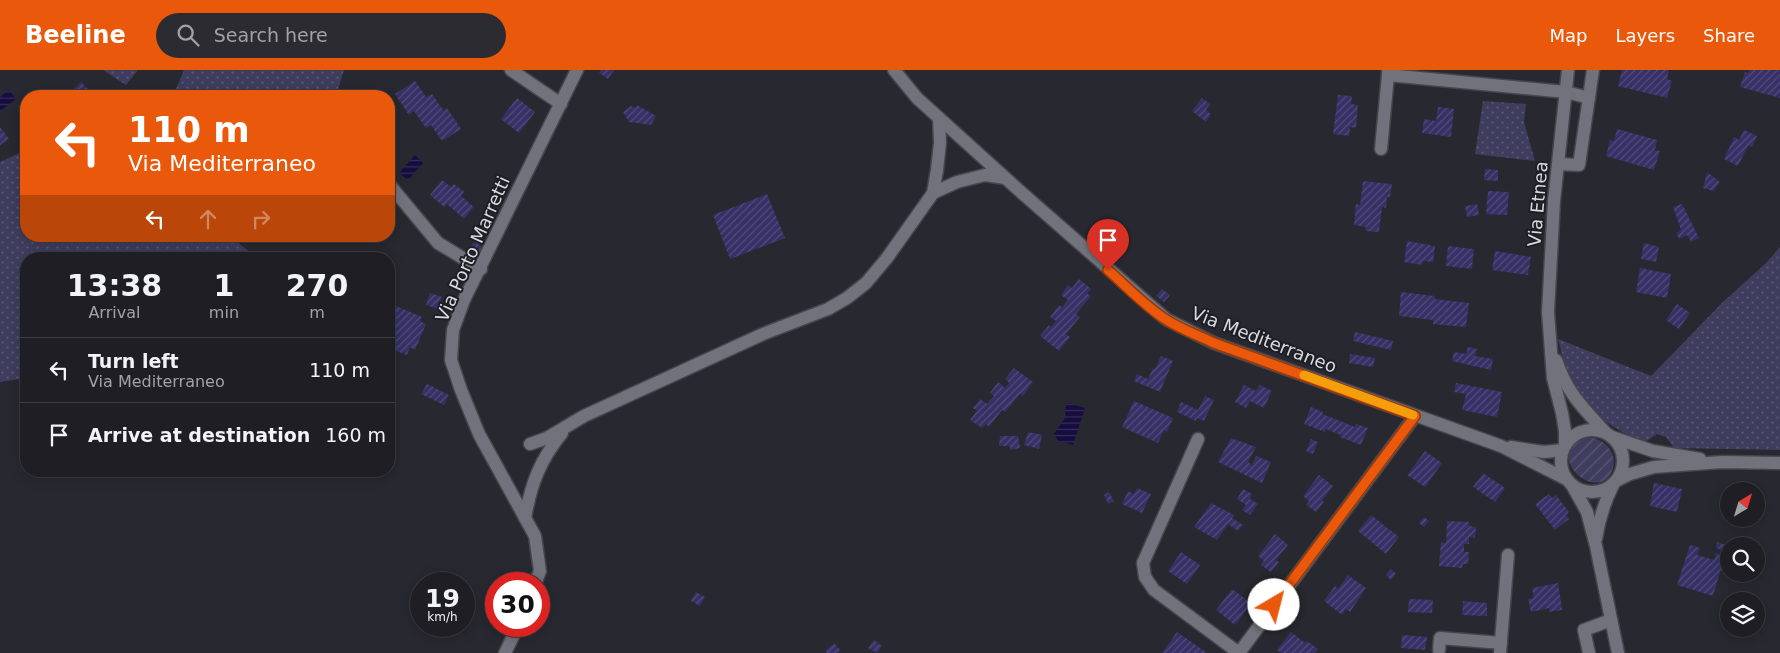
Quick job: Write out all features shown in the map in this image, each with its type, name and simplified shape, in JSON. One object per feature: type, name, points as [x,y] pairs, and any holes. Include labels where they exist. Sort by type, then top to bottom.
[{"type":"street","points":[[511,70],[562,104]]},
{"type":"street","name":"Via Porto Marretti","points":[[540,572],[535,536],[479,434],[461,390],[451,360],[453,330],[464,300],[511,202],[562,104],[577,70]]},
{"type":"street","name":"Via Mediterraneo","points":[[894,70],[917,98],[1152,309],[1166,319],[1214,343],[1501,446]]},
{"type":"street","name":"Via Etnea","points":[[1550,341],[1548,312],[1554,200],[1568,70]]},
{"type":"street","points":[[1558,164],[1578,165],[1593,70]]},
{"type":"street","points":[[1381,149],[1388,72],[1566,92],[1589,98]]},
{"type":"street","points":[[530,444],[547,438],[584,416],[763,334],[828,308],[847,298],[866,283],[887,258],[933,193],[940,143],[939,118]]},
{"type":"street","points":[[933,193],[957,182],[985,175],[1005,178]]},
{"type":"street","points":[[395,191],[438,243],[480,269]]},
{"type":"street","points":[[1550,341],[1561,375],[1574,399],[1618,444],[1623,458],[1621,472],[1603,506],[1599,520],[1596,546]]},
{"type":"street","points":[[1550,341],[1553,378],[1565,431],[1561,465],[1587,512],[1618,653]]},
{"type":"street","points":[[1198,439],[1143,562],[1145,577],[1154,590],[1239,653],[1415,416]]},
{"type":"street","points":[[525,518],[532,485],[540,464],[567,427]]},
{"type":"street","points":[[1501,446],[1544,452],[1564,448],[1571,438],[1584,431],[1594,430],[1653,451],[1722,462]]},
{"type":"street","points":[[1501,446],[1569,482],[1581,491],[1590,493],[1600,492],[1630,474],[1654,467],[1722,462],[1780,463]]},
{"type":"street","points":[[1440,650],[1440,638],[1500,648],[1508,555]]},
{"type":"street","points":[[1589,653],[1584,630],[1611,620]]},
{"type":"street","points":[[505,653],[513,637]]},
{"type":"shaded area","points":[[103,70],[138,70],[126,85]]},
{"type":"shaded area","points":[[184,70],[344,70],[338,90],[176,90]]},
{"type":"shaded area","points":[[9,90],[16,99],[0,111],[0,97]]},
{"type":"shaded area","points":[[1483,101],[1526,104],[1524,122],[1535,161],[1475,154]]},
{"type":"shaded area","points":[[20,153],[20,242],[237,242],[249,252],[20,252],[20,379],[0,382],[0,162]]},
{"type":"shaded area","points":[[415,155],[423,163],[408,180],[399,173]]},
{"type":"shaded area","points":[[1780,247],[1780,450],[1674,448],[1666,437],[1657,434],[1645,442],[1632,437],[1607,422],[1596,413],[1578,392],[1565,366],[1558,339],[1651,376]]},
{"type":"shaded area","points":[[1068,403],[1085,408],[1073,445],[1058,441],[1054,434],[1065,418],[1066,405]]},
{"type":"shaded area","points":[[1588,437],[1595,438],[1606,444],[1612,454],[1614,460],[1611,473],[1603,481],[1593,483],[1584,479],[1575,472],[1570,463],[1569,453],[1575,444]]},
{"type":"building","points":[[601,70],[614,70],[608,79],[599,73]]},
{"type":"building","points":[[1622,70],[1669,70],[1667,79],[1672,81],[1667,98],[1618,86]]},
{"type":"building","points":[[1749,70],[1780,70],[1780,98],[1740,87],[1745,72],[1748,73]]},
{"type":"building","points":[[415,81],[426,97],[432,94],[443,110],[447,108],[461,129],[442,141],[431,125],[426,128],[414,111],[409,115],[395,94]]},
{"type":"building","points":[[81,82],[89,90],[72,90]]},
{"type":"building","points":[[1338,95],[1352,96],[1351,104],[1358,105],[1356,128],[1350,127],[1349,136],[1333,134]]},
{"type":"building","points":[[517,98],[535,112],[519,133],[501,119]]},
{"type":"building","points":[[1202,98],[1210,104],[1206,110],[1211,114],[1206,122],[1192,111]]},
{"type":"building","points":[[637,105],[656,116],[651,125],[629,122],[623,112],[631,106],[635,108]]},
{"type":"building","points":[[1438,107],[1454,109],[1451,137],[1422,133],[1424,119],[1436,121]]},
{"type":"building","points":[[0,127],[9,139],[0,145]]},
{"type":"building","points":[[1617,129],[1657,140],[1655,150],[1660,151],[1654,170],[1606,156],[1610,140],[1614,141]]},
{"type":"building","points":[[1744,130],[1757,136],[1752,147],[1748,146],[1738,166],[1724,159],[1734,137],[1739,140]]},
{"type":"building","points":[[1485,169],[1498,170],[1498,181],[1484,180]]},
{"type":"building","points":[[1707,172],[1720,182],[1713,191],[1703,188]]},
{"type":"building","points":[[442,180],[451,187],[454,184],[464,192],[461,196],[474,207],[464,219],[447,204],[444,207],[430,195]]},
{"type":"building","points":[[1363,181],[1392,184],[1390,197],[1387,197],[1386,208],[1382,207],[1379,232],[1365,231],[1366,227],[1354,225],[1356,204],[1360,205]]},
{"type":"building","points":[[1488,191],[1509,192],[1507,215],[1486,214]]},
{"type":"building","points":[[767,194],[785,238],[730,259],[713,215]]},
{"type":"building","points":[[1477,204],[1479,215],[1467,217],[1465,206]]},
{"type":"building","points":[[1682,204],[1699,238],[1691,242],[1687,235],[1679,239],[1676,233],[1681,230],[1673,207]]},
{"type":"building","points":[[475,241],[482,247],[479,254],[470,247]]},
{"type":"building","points":[[1407,241],[1435,246],[1433,262],[1423,261],[1422,265],[1404,262]]},
{"type":"building","points":[[1644,243],[1659,247],[1656,262],[1641,259]]},
{"type":"building","points":[[1448,246],[1474,249],[1472,269],[1446,266]]},
{"type":"building","points":[[1495,251],[1531,257],[1528,275],[1492,270]]},
{"type":"building","points":[[1640,268],[1671,274],[1667,298],[1636,292]]},
{"type":"building","points":[[1079,279],[1091,289],[1087,293],[1091,296],[1076,314],[1080,317],[1066,334],[1070,337],[1059,351],[1040,336],[1049,325],[1051,327],[1056,321],[1050,317],[1059,305],[1062,307],[1068,300],[1061,295],[1068,285],[1072,288]]},
{"type":"building","points":[[1162,289],[1170,295],[1164,302],[1156,296]]},
{"type":"building","points":[[1401,292],[1469,303],[1466,327],[1433,324],[1433,320],[1399,316]]},
{"type":"building","points":[[430,293],[442,297],[438,309],[426,305]]},
{"type":"building","points":[[1677,304],[1690,313],[1679,329],[1666,320]]},
{"type":"building","points":[[395,306],[422,317],[420,321],[426,324],[415,350],[410,347],[407,355],[395,350]]},
{"type":"building","points":[[1355,332],[1393,341],[1391,350],[1353,341]]},
{"type":"building","points":[[1468,347],[1477,349],[1475,356],[1493,359],[1491,370],[1452,361],[1454,352],[1466,354]]},
{"type":"building","points":[[1350,354],[1375,358],[1373,367],[1349,363]]},
{"type":"building","points":[[1161,356],[1173,361],[1160,392],[1134,381],[1137,374],[1148,379]]},
{"type":"building","points":[[1014,368],[1033,382],[1023,396],[1020,394],[1005,412],[1002,410],[989,427],[986,424],[982,428],[970,420],[977,411],[973,408],[980,399],[987,404],[994,396],[990,393],[998,382],[1005,388],[1009,383],[1005,379]]},
{"type":"building","points":[[1456,383],[1502,392],[1497,417],[1462,410],[1466,394],[1454,392]]},
{"type":"building","points":[[427,384],[449,395],[444,405],[421,394]]},
{"type":"building","points":[[1244,385],[1256,391],[1260,385],[1272,391],[1264,408],[1250,401],[1246,408],[1235,402]]},
{"type":"building","points":[[1205,396],[1214,400],[1204,421],[1197,418],[1196,421],[1177,412],[1181,402],[1198,410]]},
{"type":"building","points":[[1134,401],[1173,418],[1167,432],[1164,430],[1158,443],[1122,427]]},
{"type":"building","points":[[1311,407],[1323,412],[1322,414],[1355,427],[1356,424],[1368,428],[1361,445],[1326,429],[1325,432],[1304,424]]},
{"type":"building","points":[[1028,432],[1042,435],[1039,449],[1024,445]]},
{"type":"building","points":[[1000,436],[1018,436],[1020,448],[1010,450],[1010,446],[999,446]]},
{"type":"building","points":[[1231,438],[1256,447],[1248,462],[1252,465],[1256,456],[1271,462],[1262,483],[1218,462]]},
{"type":"building","points":[[1311,439],[1318,442],[1313,454],[1306,451]]},
{"type":"building","points":[[1425,451],[1442,463],[1425,487],[1407,475]]},
{"type":"building","points":[[1483,473],[1505,488],[1495,502],[1473,487]]},
{"type":"building","points":[[1319,475],[1333,486],[1316,512],[1306,505],[1309,501],[1303,496]]},
{"type":"building","points":[[1654,483],[1682,489],[1677,512],[1650,506]]},
{"type":"building","points":[[1137,488],[1151,494],[1142,513],[1122,504],[1128,491],[1134,494]]},
{"type":"building","points":[[1243,489],[1252,494],[1250,499],[1258,504],[1250,515],[1242,510],[1246,505],[1237,499]]},
{"type":"building","points":[[1109,492],[1114,501],[1108,504],[1104,495]]},
{"type":"building","points":[[1549,494],[1552,498],[1556,495],[1569,512],[1566,515],[1569,519],[1555,530],[1535,504]]},
{"type":"building","points":[[1211,503],[1234,515],[1232,518],[1243,525],[1238,531],[1228,524],[1217,540],[1194,527]]},
{"type":"building","points":[[1371,515],[1399,537],[1386,554],[1358,531]]},
{"type":"building","points":[[1424,517],[1429,521],[1424,527],[1419,523]]},
{"type":"building","points":[[1447,521],[1469,522],[1469,526],[1476,527],[1475,538],[1469,537],[1469,544],[1464,544],[1464,552],[1469,552],[1468,564],[1463,564],[1462,568],[1439,566],[1441,542],[1446,543]]},
{"type":"building","points":[[1275,534],[1288,545],[1276,560],[1279,562],[1271,572],[1261,565],[1264,561],[1258,556]]},
{"type":"building","points":[[1717,542],[1720,543],[1720,549],[1716,548]]},
{"type":"building","points":[[1690,545],[1700,548],[1697,555],[1714,560],[1716,553],[1720,554],[1720,573],[1713,596],[1677,585]]},
{"type":"building","points":[[1181,552],[1200,565],[1187,584],[1168,571]]},
{"type":"building","points":[[1391,569],[1396,574],[1391,580],[1386,575]]},
{"type":"building","points":[[1348,575],[1366,588],[1350,612],[1346,609],[1342,615],[1324,601],[1335,586],[1338,589]]},
{"type":"building","points":[[1558,583],[1562,610],[1549,612],[1549,608],[1531,612],[1528,599],[1534,598],[1532,588]]},
{"type":"building","points":[[1232,589],[1251,603],[1235,625],[1216,610]]},
{"type":"building","points":[[696,592],[705,597],[700,606],[691,601]]},
{"type":"building","points":[[1409,599],[1433,600],[1432,613],[1408,612]]},
{"type":"building","points":[[1463,601],[1487,603],[1487,616],[1462,615]]},
{"type":"building","points":[[1177,632],[1200,648],[1207,653],[1162,653]]},
{"type":"building","points":[[1291,632],[1305,643],[1307,641],[1318,649],[1314,653],[1281,653],[1277,650]]},
{"type":"building","points":[[1402,635],[1427,637],[1425,650],[1401,648]]},
{"type":"building","points":[[874,640],[882,646],[877,653],[868,648]]},
{"type":"building","points":[[834,643],[841,651],[838,653],[827,653],[825,651]]},
{"type":"slow traffic","points":[[1304,375],[1413,415]]},
{"type":"route","points":[[1108,270],[1166,319],[1214,343],[1415,416],[1274,605]]}]
